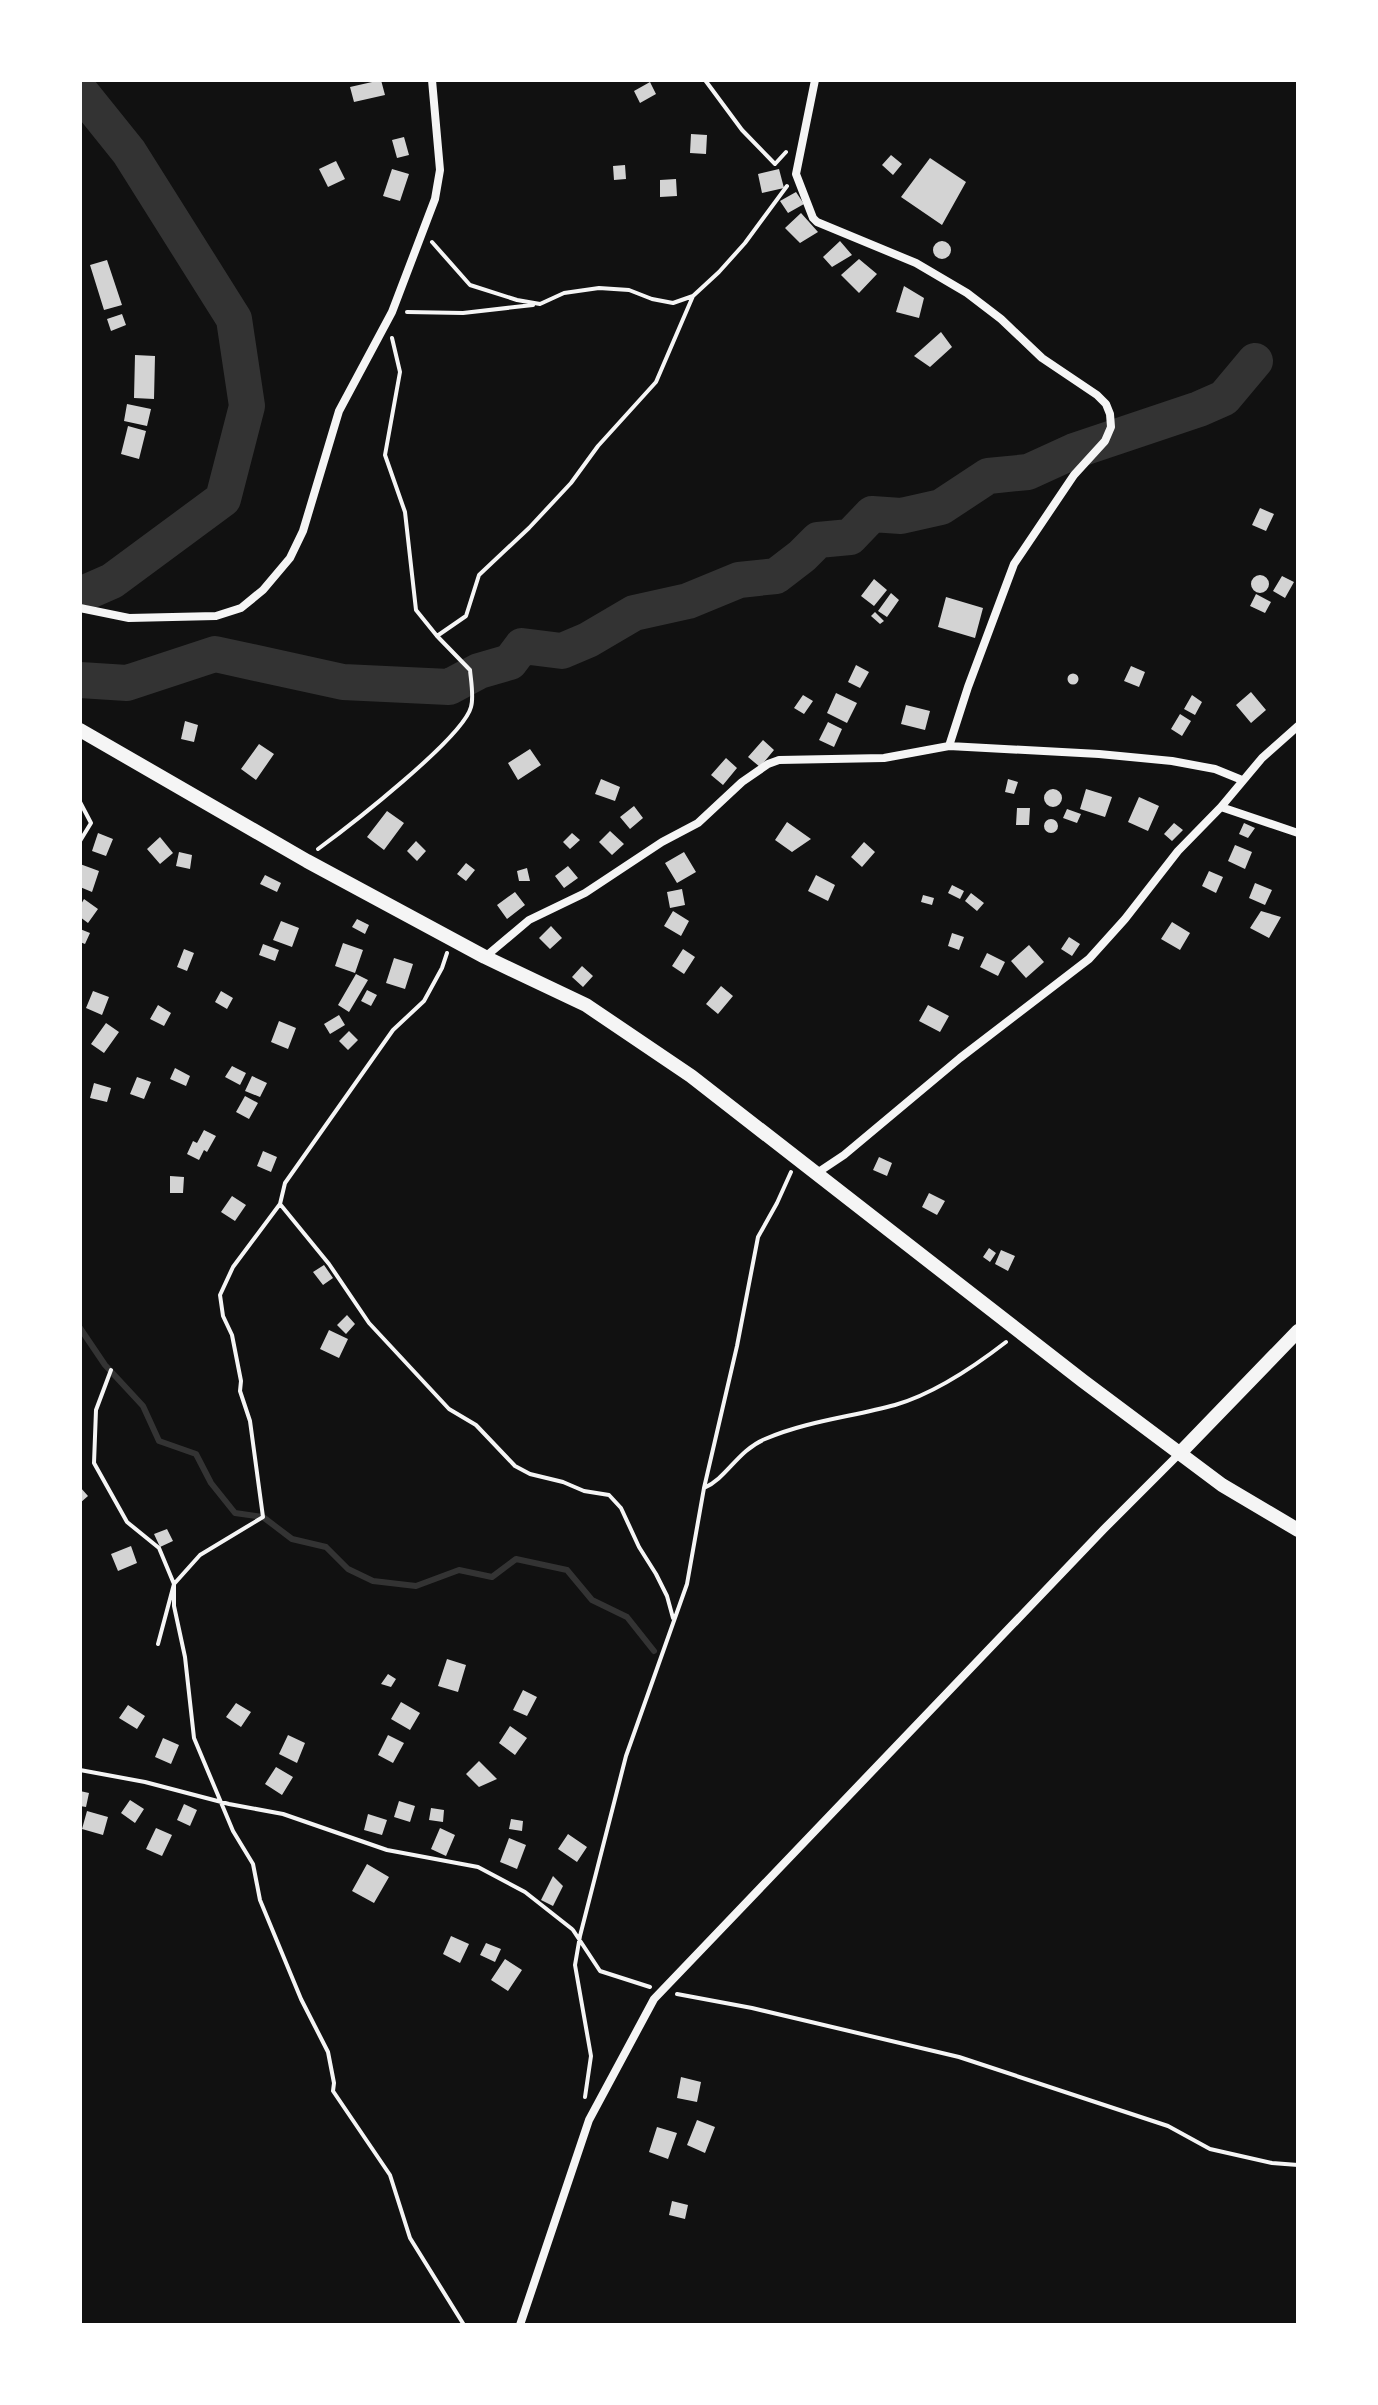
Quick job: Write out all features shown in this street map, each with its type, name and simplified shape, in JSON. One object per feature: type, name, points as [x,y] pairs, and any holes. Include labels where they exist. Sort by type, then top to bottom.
[{"type":"street","points":[[85,609],[129,618],[216,616],[241,608],[263,590],[290,558],[303,531],[339,411],[390,316],[437,192],[440,170],[432,80]]},
{"type":"street","points":[[815,80],[796,174],[810,212],[817,222],[916,263],[967,293],[1001,319],[1042,358],[1097,395],[1110,414],[1111,427],[1105,441],[1074,475],[1014,564],[949,746]]},
{"type":"street","points":[[817,1173],[844,1155],[960,1058],[1089,959],[1178,851],[1279,740],[1298,726]]},
{"type":"street","points":[[80,730],[235,821],[451,939],[586,1005],[691,1076],[1222,1485],[1298,1530]]},
{"type":"street","points":[[485,957],[529,920],[585,893],[662,842],[698,823],[742,782],[768,764],[790,758],[894,757],[949,746],[1172,761],[1215,769],[1242,780]]},
{"type":"street","points":[[1221,807],[1298,833]]},
{"type":"street","points":[[520,2325],[589,2120],[615,2069],[662,1991],[1298,1331]]},
{"type":"path","points":[[705,80],[742,130],[775,164],[803,136]]},
{"type":"path","points":[[437,636],[466,616],[479,575],[571,483],[598,446],[656,382],[693,296],[745,243],[796,174]]},
{"type":"path","points":[[424,233],[470,285],[540,304]]},
{"type":"path","points":[[316,851],[367,813],[451,737],[471,707],[470,670],[416,610],[405,512],[385,455],[400,372],[390,316],[463,313],[540,304],[564,293],[599,288],[629,290],[673,303],[693,296]]},
{"type":"path","points":[[80,802],[91,823],[80,841]]},
{"type":"path","points":[[158,1644],[174,1584],[200,1555],[263,1517],[250,1421],[240,1391],[241,1381],[232,1335],[223,1316],[220,1295],[233,1267],[280,1204],[285,1183],[393,1030],[424,1001],[442,968],[451,939]]},
{"type":"path","points":[[584,2103],[591,2056],[575,1965],[579,1938],[626,1756],[687,1584],[704,1488],[758,1237],[797,1159]]},
{"type":"path","points":[[280,1204],[329,1264],[369,1323],[449,1409],[468,1418],[515,1466],[530,1474],[584,1491],[609,1495],[621,1508],[656,1574],[667,1596],[674,1622]]},
{"type":"path","points":[[704,1488],[714,1483],[752,1445],[822,1420],[899,1404],[977,1364],[1021,1331]]},
{"type":"path","points":[[111,1370],[96,1410],[94,1463],[127,1522],[159,1548],[174,1584],[174,1606],[185,1657],[194,1738],[233,1831],[253,1864],[260,1900],[301,1999],[328,2052],[333,2091],[390,2175],[410,2238],[464,2325]]},
{"type":"path","points":[[80,1770],[283,1814],[387,1850],[478,1867],[525,1892],[573,1930],[600,1971],[662,1991],[752,2008],[959,2057],[1168,2126],[1210,2149],[1272,2163],[1298,2165]]},
{"type":"building","points":[[381,80],[385,95],[354,102],[350,87]]},
{"type":"building","points":[[650,82],[656,94],[640,103],[634,91]]},
{"type":"building","points":[[691,134],[707,135],[706,154],[690,153]]},
{"type":"building","points":[[404,137],[409,155],[397,158],[392,140]]},
{"type":"building","points":[[891,155],[902,164],[893,175],[882,165]]},
{"type":"building","points":[[930,158],[966,182],[942,225],[901,197]]},
{"type":"building","points":[[336,161],[345,179],[328,187],[319,169]]},
{"type":"building","points":[[625,165],[626,179],[614,180],[613,166]]},
{"type":"building","points":[[392,169],[409,174],[400,201],[383,196]]},
{"type":"building","points":[[779,169],[784,188],[762,193],[758,174]]},
{"type":"building","points":[[676,179],[677,196],[660,197],[660,180]]},
{"type":"building","points":[[796,192],[804,204],[788,213],[780,201]]},
{"type":"building","points":[[801,213],[818,232],[800,243],[785,228]]},
{"type":"building","points":[[840,241],[852,255],[832,267],[823,257]]},
{"type":"building","points":[[942,241],[951,250],[942,259],[933,250]]},
{"type":"building","points":[[859,259],[877,274],[859,293],[841,275]]},
{"type":"building","points":[[107,260],[122,305],[104,310],[90,265]]},
{"type":"building","points":[[904,286],[924,298],[919,318],[896,312]]},
{"type":"building","points":[[122,314],[126,325],[111,331],[107,319]]},
{"type":"building","points":[[941,332],[952,347],[930,367],[914,356]]},
{"type":"building","points":[[135,355],[155,356],[154,399],[134,398]]},
{"type":"building","points":[[127,404],[151,409],[147,426],[124,421]]},
{"type":"building","points":[[128,426],[146,431],[139,459],[121,454]]},
{"type":"building","points":[[1260,508],[1274,514],[1266,531],[1252,525]]},
{"type":"building","points":[[1260,575],[1269,584],[1260,593],[1251,584]]},
{"type":"building","points":[[1282,576],[1294,582],[1285,598],[1273,591]]},
{"type":"building","points":[[874,579],[887,590],[874,606],[861,596]]},
{"type":"building","points":[[891,593],[899,600],[887,617],[878,611]]},
{"type":"building","points":[[1256,594],[1271,602],[1265,613],[1250,606]]},
{"type":"building","points":[[946,597],[983,608],[975,638],[938,627]]},
{"type":"building","points":[[875,612],[884,621],[880,624],[871,616]]},
{"type":"building","points":[[856,665],[869,672],[860,688],[848,682]]},
{"type":"building","points":[[1131,666],[1145,672],[1139,687],[1124,681]]},
{"type":"building","points":[[1073,674],[1078,679],[1073,684],[1068,679]]},
{"type":"building","points":[[1251,692],[1266,710],[1251,723],[1236,705]]},
{"type":"building","points":[[836,693],[857,703],[847,723],[827,713]]},
{"type":"building","points":[[803,695],[813,701],[804,714],[794,708]]},
{"type":"building","points":[[1192,695],[1202,702],[1195,715],[1184,709]]},
{"type":"building","points":[[906,705],[930,711],[925,730],[901,724]]},
{"type":"building","points":[[1180,714],[1191,721],[1182,736],[1171,729]]},
{"type":"building","points":[[185,721],[198,725],[194,742],[181,739]]},
{"type":"building","points":[[828,722],[842,729],[834,747],[819,740]]},
{"type":"building","points":[[763,740],[774,750],[760,767],[748,757]]},
{"type":"building","points":[[259,744],[274,754],[256,780],[241,769]]},
{"type":"building","points":[[530,749],[541,765],[518,780],[508,763]]},
{"type":"building","points":[[726,758],[737,768],[723,785],[711,775]]},
{"type":"building","points":[[601,779],[620,787],[615,801],[595,794]]},
{"type":"building","points":[[1008,779],[1018,782],[1014,794],[1005,792]]},
{"type":"building","points":[[1053,789],[1062,798],[1053,807],[1044,798]]},
{"type":"building","points":[[1086,789],[1112,797],[1105,817],[1080,809]]},
{"type":"building","points":[[1139,797],[1159,806],[1148,831],[1128,822]]},
{"type":"building","points":[[634,806],[643,818],[630,829],[620,817]]},
{"type":"building","points":[[1017,808],[1030,808],[1029,825],[1016,825]]},
{"type":"building","points":[[1067,809],[1081,814],[1077,823],[1063,818]]},
{"type":"building","points":[[387,811],[404,823],[384,850],[367,837]]},
{"type":"building","points":[[1051,819],[1058,826],[1051,833],[1044,826]]},
{"type":"building","points":[[787,822],[811,839],[792,852],[775,840]]},
{"type":"building","points":[[1174,823],[1183,830],[1172,841],[1164,834]]},
{"type":"building","points":[[1244,823],[1255,828],[1248,838],[1239,834]]},
{"type":"building","points":[[610,831],[624,844],[612,855],[599,842]]},
{"type":"building","points":[[98,833],[113,839],[106,856],[92,851]]},
{"type":"building","points":[[572,833],[580,840],[570,849],[563,842]]},
{"type":"building","points":[[160,837],[173,853],[160,864],[147,849]]},
{"type":"building","points":[[416,841],[426,851],[417,861],[407,851]]},
{"type":"building","points":[[864,842],[875,852],[862,867],[851,857]]},
{"type":"building","points":[[1235,845],[1252,852],[1245,869],[1228,861]]},
{"type":"building","points":[[179,852],[192,855],[190,869],[176,866]]},
{"type":"building","points":[[684,852],[696,872],[677,883],[665,863]]},
{"type":"building","points":[[466,863],[475,870],[466,881],[457,874]]},
{"type":"building","points":[[80,864],[99,871],[92,892],[80,887]]},
{"type":"building","points":[[568,866],[578,878],[564,888],[555,876]]},
{"type":"building","points":[[527,868],[530,881],[519,881],[517,871]]},
{"type":"building","points":[[1209,871],[1223,877],[1216,893],[1202,886]]},
{"type":"building","points":[[265,875],[281,883],[277,892],[260,884]]},
{"type":"building","points":[[816,875],[835,885],[828,901],[808,891]]},
{"type":"building","points":[[1255,883],[1272,890],[1265,905],[1249,898]]},
{"type":"building","points":[[952,885],[964,891],[960,899],[948,893]]},
{"type":"building","points":[[682,889],[685,905],[670,908],[667,892]]},
{"type":"building","points":[[515,892],[525,905],[507,919],[497,905]]},
{"type":"building","points":[[971,893],[984,903],[977,911],[965,901]]},
{"type":"building","points":[[923,895],[934,898],[932,905],[921,902]]},
{"type":"building","points":[[84,899],[98,909],[88,923],[80,917]]},
{"type":"building","points":[[673,911],[689,921],[681,936],[664,926]]},
{"type":"building","points":[[1261,911],[1281,917],[1269,938],[1250,928]]},
{"type":"building","points":[[357,919],[369,925],[365,934],[352,927]]},
{"type":"building","points":[[281,921],[299,928],[292,947],[273,940]]},
{"type":"building","points":[[1172,922],[1190,933],[1180,950],[1161,939]]},
{"type":"building","points":[[551,926],[562,938],[550,949],[539,938]]},
{"type":"building","points":[[80,929],[90,933],[85,944],[80,942]]},
{"type":"building","points":[[952,933],[964,937],[959,950],[948,946]]},
{"type":"building","points":[[1069,937],[1080,944],[1072,956],[1061,949]]},
{"type":"building","points":[[343,943],[363,950],[355,973],[335,966]]},
{"type":"building","points":[[263,944],[279,950],[275,961],[259,955]]},
{"type":"building","points":[[1029,945],[1044,962],[1026,978],[1011,961]]},
{"type":"building","points":[[184,949],[194,953],[187,971],[177,967]]},
{"type":"building","points":[[683,949],[695,957],[684,974],[672,966]]},
{"type":"building","points":[[987,953],[1005,962],[998,976],[980,967]]},
{"type":"building","points":[[394,958],[413,964],[405,989],[386,983]]},
{"type":"building","points":[[582,966],[593,976],[583,987],[572,977]]},
{"type":"building","points":[[356,974],[368,980],[349,1012],[338,1005]]},
{"type":"building","points":[[721,986],[733,996],[718,1014],[706,1004]]},
{"type":"building","points":[[367,990],[377,995],[371,1006],[361,1001]]},
{"type":"building","points":[[93,991],[109,997],[102,1015],[86,1008]]},
{"type":"building","points":[[221,991],[233,998],[227,1009],[215,1002]]},
{"type":"building","points":[[158,1005],[171,1013],[164,1026],[150,1019]]},
{"type":"building","points":[[928,1005],[949,1016],[940,1032],[919,1021]]},
{"type":"building","points":[[339,1015],[345,1025],[330,1034],[324,1024]]},
{"type":"building","points":[[279,1021],[296,1028],[288,1049],[271,1042]]},
{"type":"building","points":[[106,1023],[119,1032],[104,1053],[91,1044]]},
{"type":"building","points":[[349,1031],[358,1040],[348,1050],[339,1041]]},
{"type":"building","points":[[232,1066],[246,1073],[240,1085],[225,1077]]},
{"type":"building","points":[[175,1068],[190,1076],[186,1086],[170,1079]]},
{"type":"building","points":[[252,1076],[267,1083],[260,1097],[245,1091]]},
{"type":"building","points":[[137,1077],[151,1082],[144,1099],[130,1094]]},
{"type":"building","points":[[94,1083],[111,1088],[107,1102],[90,1098]]},
{"type":"building","points":[[245,1096],[258,1103],[249,1119],[236,1112]]},
{"type":"building","points":[[204,1130],[216,1136],[199,1160],[187,1154],[193,1141],[197,1143]]},
{"type":"building","points":[[263,1151],[277,1157],[271,1172],[257,1166]]},
{"type":"building","points":[[879,1157],[892,1163],[887,1176],[873,1170]]},
{"type":"building","points":[[170,1176],[184,1177],[183,1193],[170,1193]]},
{"type":"building","points":[[929,1193],[945,1201],[937,1215],[922,1207]]},
{"type":"building","points":[[232,1196],[246,1205],[235,1221],[221,1212]]},
{"type":"building","points":[[989,1248],[996,1253],[990,1262],[983,1257]]},
{"type":"building","points":[[1001,1250],[1015,1256],[1008,1271],[995,1264]]},
{"type":"building","points":[[324,1265],[333,1278],[323,1285],[313,1272]]},
{"type":"building","points":[[347,1315],[355,1324],[346,1334],[337,1325]]},
{"type":"building","points":[[329,1330],[348,1339],[339,1358],[320,1349]]},
{"type":"building","points":[[80,1487],[88,1496],[80,1503]]},
{"type":"building","points":[[167,1529],[173,1541],[160,1547],[154,1534]]},
{"type":"building","points":[[131,1546],[137,1563],[118,1571],[111,1554]]},
{"type":"building","points":[[447,1659],[466,1665],[458,1692],[438,1686]]},
{"type":"building","points":[[388,1674],[396,1679],[391,1687],[381,1684]]},
{"type":"building","points":[[523,1690],[537,1697],[527,1716],[513,1710]]},
{"type":"building","points":[[401,1702],[420,1713],[410,1730],[391,1719]]},
{"type":"building","points":[[236,1703],[251,1712],[241,1727],[226,1717]]},
{"type":"building","points":[[128,1705],[145,1716],[137,1729],[119,1718]]},
{"type":"building","points":[[510,1726],[527,1738],[515,1755],[499,1743]]},
{"type":"building","points":[[288,1735],[305,1743],[297,1763],[279,1754]]},
{"type":"building","points":[[388,1735],[404,1743],[393,1763],[378,1755]]},
{"type":"building","points":[[163,1738],[179,1745],[171,1764],[155,1757]]},
{"type":"building","points":[[479,1761],[497,1779],[479,1787],[466,1774]]},
{"type":"building","points":[[276,1767],[293,1777],[282,1795],[265,1784]]},
{"type":"building","points":[[80,1791],[89,1793],[86,1807],[80,1806]]},
{"type":"building","points":[[130,1800],[144,1809],[135,1823],[121,1813]]},
{"type":"building","points":[[399,1801],[415,1806],[410,1822],[394,1817]]},
{"type":"building","points":[[184,1804],[197,1810],[190,1826],[177,1820]]},
{"type":"building","points":[[431,1808],[444,1810],[443,1822],[429,1820]]},
{"type":"building","points":[[87,1811],[108,1817],[103,1835],[82,1829]]},
{"type":"building","points":[[368,1814],[387,1820],[382,1835],[364,1830]]},
{"type":"building","points":[[511,1819],[523,1821],[522,1831],[509,1829]]},
{"type":"building","points":[[156,1828],[172,1835],[162,1856],[146,1849]]},
{"type":"building","points":[[440,1828],[455,1835],[446,1856],[431,1849]]},
{"type":"building","points":[[568,1834],[587,1847],[577,1862],[558,1849]]},
{"type":"building","points":[[509,1838],[526,1845],[517,1869],[500,1862]]},
{"type":"building","points":[[367,1864],[389,1877],[374,1903],[352,1891]]},
{"type":"building","points":[[553,1876],[563,1886],[553,1906],[541,1900]]},
{"type":"building","points":[[451,1936],[469,1944],[460,1963],[443,1954]]},
{"type":"building","points":[[486,1943],[501,1949],[495,1962],[480,1955]]},
{"type":"building","points":[[505,1959],[522,1970],[508,1991],[491,1980]]},
{"type":"building","points":[[681,2077],[701,2082],[697,2102],[677,2098]]},
{"type":"building","points":[[697,2120],[715,2127],[705,2153],[687,2145]]},
{"type":"building","points":[[657,2127],[677,2133],[668,2159],[649,2152]]},
{"type":"building","points":[[672,2201],[688,2205],[685,2219],[669,2215]]},
{"type":"waterway","points":[[80,91],[129,152],[234,319],[247,406],[223,499],[112,581],[80,595]]},
{"type":"waterway","points":[[80,680],[127,683],[215,654],[343,682],[449,687],[479,671],[510,662],[522,646],[562,651],[588,640],[634,613],[688,601],[739,580],[776,576],[818,540],[850,537],[872,514],[901,516],[941,507],[988,476],[1028,472],[1074,451],[1199,409],[1224,398],[1255,361]]},
{"type":"waterway","points":[[80,1328],[105,1365],[143,1406],[159,1441],[196,1454],[211,1483],[235,1513],[263,1517],[292,1539],[326,1547],[348,1569],[373,1581],[416,1586],[459,1570],[492,1577],[516,1559],[567,1570],[592,1600],[627,1617],[654,1651]]}]
